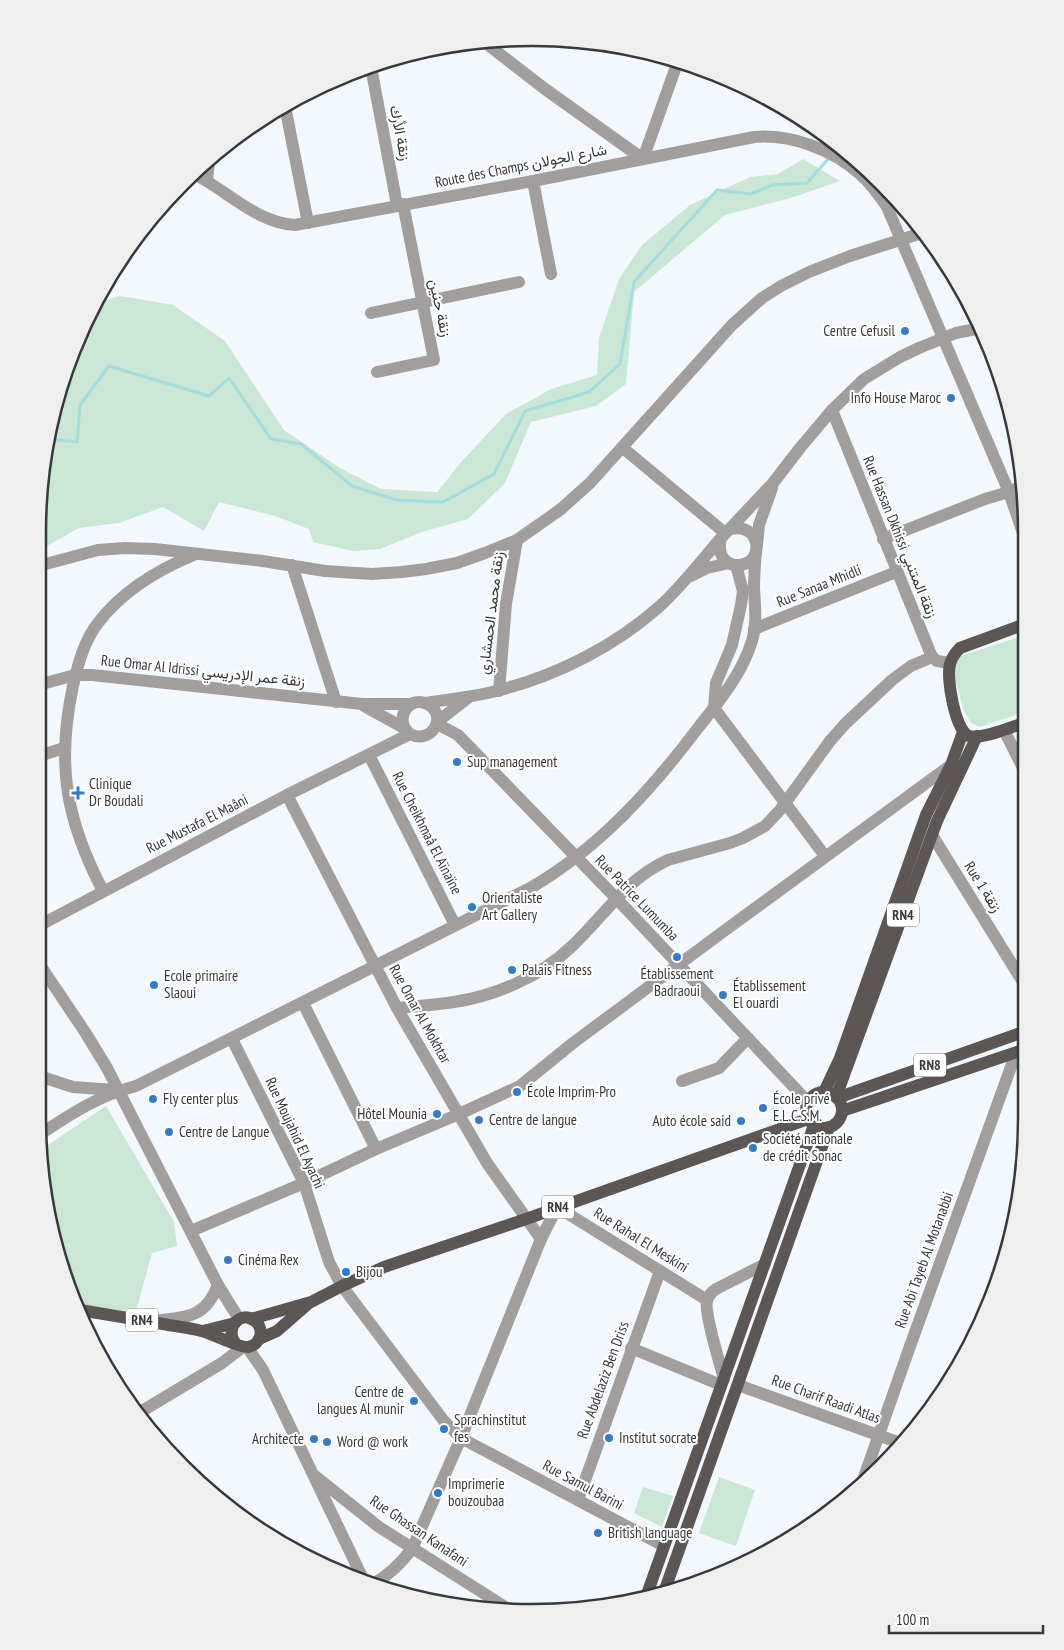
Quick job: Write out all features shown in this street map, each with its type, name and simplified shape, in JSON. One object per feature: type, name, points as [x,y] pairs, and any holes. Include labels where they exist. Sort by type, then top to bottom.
[{"type":"main road","points":[[1018,627],[960,648],[950,663],[949,684],[963,732],[968,736],[977,736],[1018,725]]},
{"type":"main road","name":"RN4","points":[[832,1096],[833,1076],[926,815],[951,765],[963,732]]},
{"type":"main road","name":"RN4","points":[[832,1096],[932,834],[977,736]]},
{"type":"main road","name":"RN8","points":[[808,1102],[812,1096],[818,1093],[832,1096],[1018,1034]]},
{"type":"main road","name":"RN8","points":[[842,1111],[1018,1051]]},
{"type":"main road","points":[[666,1584],[830,1128],[840,1119],[842,1106],[832,1096]]},
{"type":"main road","points":[[808,1102],[806,1110],[811,1122],[821,1128],[830,1128]]},
{"type":"main road","points":[[649,1589],[765,1264],[811,1122]]},
{"type":"main road","name":"RN4","points":[[203,1331],[311,1302],[384,1267],[811,1122]]},
{"type":"main road","name":"RN4","points":[[86,1311],[203,1331],[249,1344],[277,1331],[311,1302]]},
{"type":"main road","points":[[242,1320],[256,1322],[260,1328],[249,1344],[232,1338],[231,1333],[242,1320]]},
{"type":"street","points":[[492,48],[545,89],[643,159],[675,68]]},
{"type":"street","name":"زنقة الأرك","points":[[372,73],[400,204]]},
{"type":"street","points":[[286,113],[308,224]]},
{"type":"street","name":"Route des Champs شارع الجولان","points":[[201,177],[266,218],[295,225],[308,224],[400,204],[533,181],[754,137],[782,136],[810,145],[830,154],[857,171]]},
{"type":"street","points":[[207,180],[208,171]]},
{"type":"street","name":"Route des Champs شارع الجولان","points":[[864,178],[887,207],[1009,492],[1018,516]]},
{"type":"street","points":[[533,181],[551,274]]},
{"type":"street","name":"زنقة حنين","points":[[377,372],[434,360],[400,204]]},
{"type":"street","points":[[46,564],[98,550],[125,548],[199,553],[292,565],[325,572],[372,574],[402,572],[457,562],[517,540],[561,508],[590,483],[732,325],[762,298],[781,286],[810,272],[850,256],[916,235]]},
{"type":"street","points":[[371,313],[518,282]]},
{"type":"street","name":"Rue Omar Al Idrissi زنقة عمر الإدريسي","points":[[46,683],[75,675],[102,676],[362,704],[418,703],[470,696],[499,691],[548,674],[595,652],[661,605],[773,483],[832,410],[864,379],[900,357],[956,332],[973,329]]},
{"type":"street","name":"Rue Hassan Dkhissi زنقة المتنبي","points":[[832,410],[932,657]]},
{"type":"street","points":[[623,448],[726,533]]},
{"type":"street","points":[[46,1130],[88,1104],[119,1090],[136,1086],[532,887],[576,858],[621,819],[673,761],[714,708],[739,671],[746,656],[754,630],[754,571],[759,525],[773,483]]},
{"type":"street","points":[[883,539],[1016,489]]},
{"type":"street","points":[[683,581],[698,571],[733,564],[749,562],[756,548],[752,534],[736,528],[726,533],[719,549],[724,560],[733,564],[742,585],[742,605],[732,645],[716,683],[714,708],[825,856]]},
{"type":"street","name":"زنقة محمد الحمشاري","points":[[499,691],[506,604],[517,540]]},
{"type":"street","points":[[103,891],[90,866],[74,823],[66,786],[64,748],[67,714],[75,675],[88,638],[113,605],[146,579],[172,564],[199,553]]},
{"type":"street","points":[[292,565],[336,702]]},
{"type":"street","name":"Rue Sanaa Mhidli","points":[[754,630],[896,572]]},
{"type":"street","points":[[397,1008],[453,1003],[486,995],[524,979],[548,966],[570,949],[616,898],[646,872],[662,862],[730,842],[755,832],[773,818],[830,740],[892,680],[911,666],[932,657],[937,661],[950,663]]},
{"type":"street","name":"Rue Omar Al Idrissi زنقة عمر الإدريسي","points":[[437,723],[470,696]]},
{"type":"street","points":[[418,703],[434,710],[437,723],[433,731],[426,736],[418,737],[407,731],[402,718],[405,710],[418,703]]},
{"type":"street","name":"Rue Omar Al Idrissi زنقة عمر الإدريسي","points":[[362,704],[407,731]]},
{"type":"street","name":"Rue Patrice Lumumba","points":[[437,723],[458,735],[616,898],[808,1102]]},
{"type":"street","points":[[1004,730],[1018,758]]},
{"type":"street","name":"Rue Mustafa El Maâni","points":[[46,922],[287,795],[369,755],[407,731]]},
{"type":"street","points":[[46,754],[64,748]]},
{"type":"street","name":"Rue Cheikhmaâ El Aïnaïne","points":[[369,755],[455,925]]},
{"type":"street","points":[[191,1231],[304,1183],[376,1149],[520,1086],[573,1043],[951,765]]},
{"type":"street","name":"Rue Omar Al Mokhtar","points":[[287,795],[397,1008],[487,1163],[541,1239]]},
{"type":"street","name":"Rue 1 زنقة","points":[[932,834],[1018,974]]},
{"type":"street","points":[[46,974],[85,1032],[119,1090],[218,1285],[242,1320]]},
{"type":"street","points":[[302,1003],[376,1149]]},
{"type":"street","points":[[682,1081],[719,1068],[748,1038]]},
{"type":"street","name":"Rue Moujahid El Ayachi","points":[[232,1039],[304,1183],[329,1262],[342,1286],[444,1421],[461,1438]]},
{"type":"street","name":"Rue Abi Tayeb Al Motanabbi","points":[[867,1469],[1018,1054]]},
{"type":"street","points":[[46,1078],[73,1087],[119,1090]]},
{"type":"street","points":[[381,1579],[404,1559],[412,1549],[461,1438],[541,1239],[557,1207]]},
{"type":"street","name":"Rue Rahal El Meskini","points":[[557,1207],[707,1300]]},
{"type":"street","points":[[722,1382],[707,1312],[707,1300],[711,1292],[765,1264]]},
{"type":"street","name":"Rue Abdelaziz Ben Driss","points":[[578,1500],[660,1271]]},
{"type":"street","points":[[148,1322],[178,1318],[204,1310],[218,1285]]},
{"type":"street","points":[[144,1410],[222,1363],[249,1344],[360,1572]]},
{"type":"street","points":[[631,1348],[722,1382]]},
{"type":"street","name":"Rue Charif Raadi Atlas","points":[[738,1384],[894,1441]]},
{"type":"street","name":"Rue Samul Barini","points":[[461,1438],[664,1546]]},
{"type":"street","name":"Rue Ghassan Kanafani","points":[[313,1475],[412,1549],[499,1603]]},
{"type":"green space","points":[[803,159],[840,181],[794,197],[725,215],[634,292],[626,384],[596,406],[531,422],[505,483],[468,519],[422,532],[380,549],[353,551],[313,542],[309,529],[275,516],[219,502],[204,531],[163,507],[119,523],[79,528],[46,546],[50,469],[63,406],[83,346],[105,300],[121,296],[173,305],[225,341],[284,430],[340,468],[381,489],[437,492],[463,460],[506,414],[551,389],[597,375],[599,338],[619,279],[642,245],[690,205],[750,177],[778,174]]},
{"type":"green space","points":[[1018,637],[1018,714],[980,727],[971,723],[964,711],[954,675],[955,666],[961,656]]},
{"type":"green space","points":[[106,1106],[174,1222],[177,1246],[152,1253],[136,1311],[85,1308],[63,1244],[50,1181],[47,1146]]},
{"type":"green space","points":[[719,1477],[755,1490],[736,1546],[699,1533]]},
{"type":"green space","points":[[643,1487],[673,1496],[662,1527],[634,1513]]},
{"type":"waterway","points":[[55,440],[77,442],[80,405],[109,366],[209,396],[229,378],[271,439],[301,444],[352,486],[397,500],[443,502],[494,474],[525,411],[589,392],[620,364],[634,282],[717,190],[751,194],[772,185],[807,183],[829,158]]},
{"type":"place","name":"Centre Cefusil","points":[[905,331]]},
{"type":"place","name":"Info House Maroc","points":[[951,398]]},
{"type":"place","name":"Sup management","points":[[457,762]]},
{"type":"place","name":"Clinique Dr Boudali","points":[[78,793]]},
{"type":"place","name":"Orientaliste Art Gallery","points":[[472,907]]},
{"type":"place","name":"Établissement Badraoui","points":[[677,957]]},
{"type":"place","name":"Palais Fitness","points":[[512,970]]},
{"type":"place","name":"Ecole primaire Slaoui","points":[[154,985]]},
{"type":"place","name":"Établissement El ouardi","points":[[723,995]]},
{"type":"place","name":"École Imprim-Pro","points":[[517,1092]]},
{"type":"place","name":"Fly center plus","points":[[153,1099]]},
{"type":"place","name":"École privé E.L.C.S.M.","points":[[763,1108]]},
{"type":"place","name":"Hôtel Mounia","points":[[437,1114]]},
{"type":"place","name":"Centre de langue","points":[[479,1120]]},
{"type":"place","name":"Auto école said","points":[[741,1121]]},
{"type":"place","name":"Centre de Langue","points":[[169,1132]]},
{"type":"place","name":"Société nationale de crédit Sonac","points":[[753,1148]]},
{"type":"place","name":"Cinéma Rex","points":[[228,1260]]},
{"type":"place","name":"Bijou","points":[[346,1272]]},
{"type":"place","name":"Centre de langues Al munir","points":[[414,1401]]},
{"type":"place","name":"Sprachinstitut fes","points":[[444,1429]]},
{"type":"place","name":"Institut socrate","points":[[609,1438]]},
{"type":"place","name":"Architecte","points":[[314,1439]]},
{"type":"place","name":"Word @ work","points":[[327,1442]]},
{"type":"place","name":"Imprimerie bouzoubaa","points":[[438,1493]]},
{"type":"place","name":"British language","points":[[598,1533]]}]
